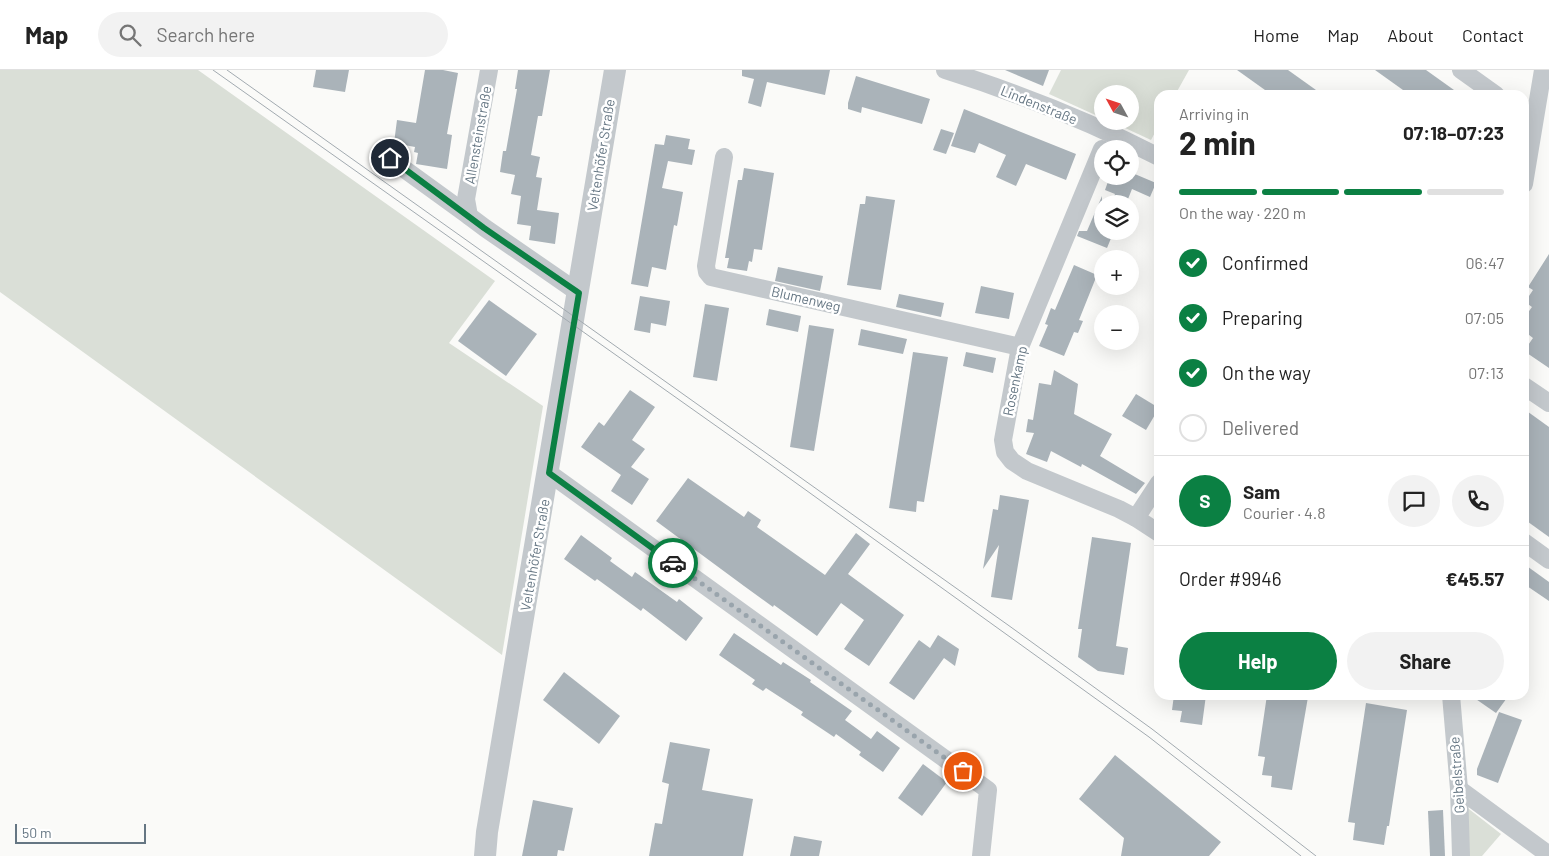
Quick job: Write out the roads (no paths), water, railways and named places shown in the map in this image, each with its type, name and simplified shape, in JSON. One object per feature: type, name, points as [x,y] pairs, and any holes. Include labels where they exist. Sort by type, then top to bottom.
[{"type":"street","name":"Allensteinstraße","points":[[469,216],[466,200],[489,70]]},
{"type":"street","name":"Veltenhöfer Straße","points":[[485,856],[487,832],[549,473],[615,70]]},
{"type":"street","name":"Lindenstraße","points":[[945,70],[1007,91],[1098,140]]},
{"type":"street","points":[[1461,70],[1489,90]]},
{"type":"street","points":[[1529,155],[1543,70]]},
{"type":"street","name":"Lindenstraße","points":[[1139,152],[1154,156]]},
{"type":"street","name":"Blumenweg","points":[[724,157],[706,266],[707,272],[711,277],[1020,347]]},
{"type":"street","points":[[390,158],[484,228],[579,293]]},
{"type":"street","name":"Rosenkamp","points":[[1094,170],[1020,347],[1003,440],[1005,452],[1012,461],[1027,471],[1119,509],[1154,530]]},
{"type":"street","points":[[1529,390],[1549,404]]},
{"type":"street","points":[[549,473],[988,790],[981,856]]},
{"type":"street","points":[[1136,518],[1154,491]]},
{"type":"street","points":[[1529,546],[1549,560]]},
{"type":"street","name":"Geibelstraße","points":[[1451,700],[1459,789],[1462,856]]},
{"type":"street","points":[[1459,789],[1549,855]]},
{"type":"street","name":"Veltenhöfer Straße","points":[[478,856],[487,832]]},
{"type":"tram line","points":[[213,70],[753,452],[1149,737],[1301,856]]},
{"type":"tram line","points":[[227,70],[1008,625],[1152,729],[1316,856]]}]
